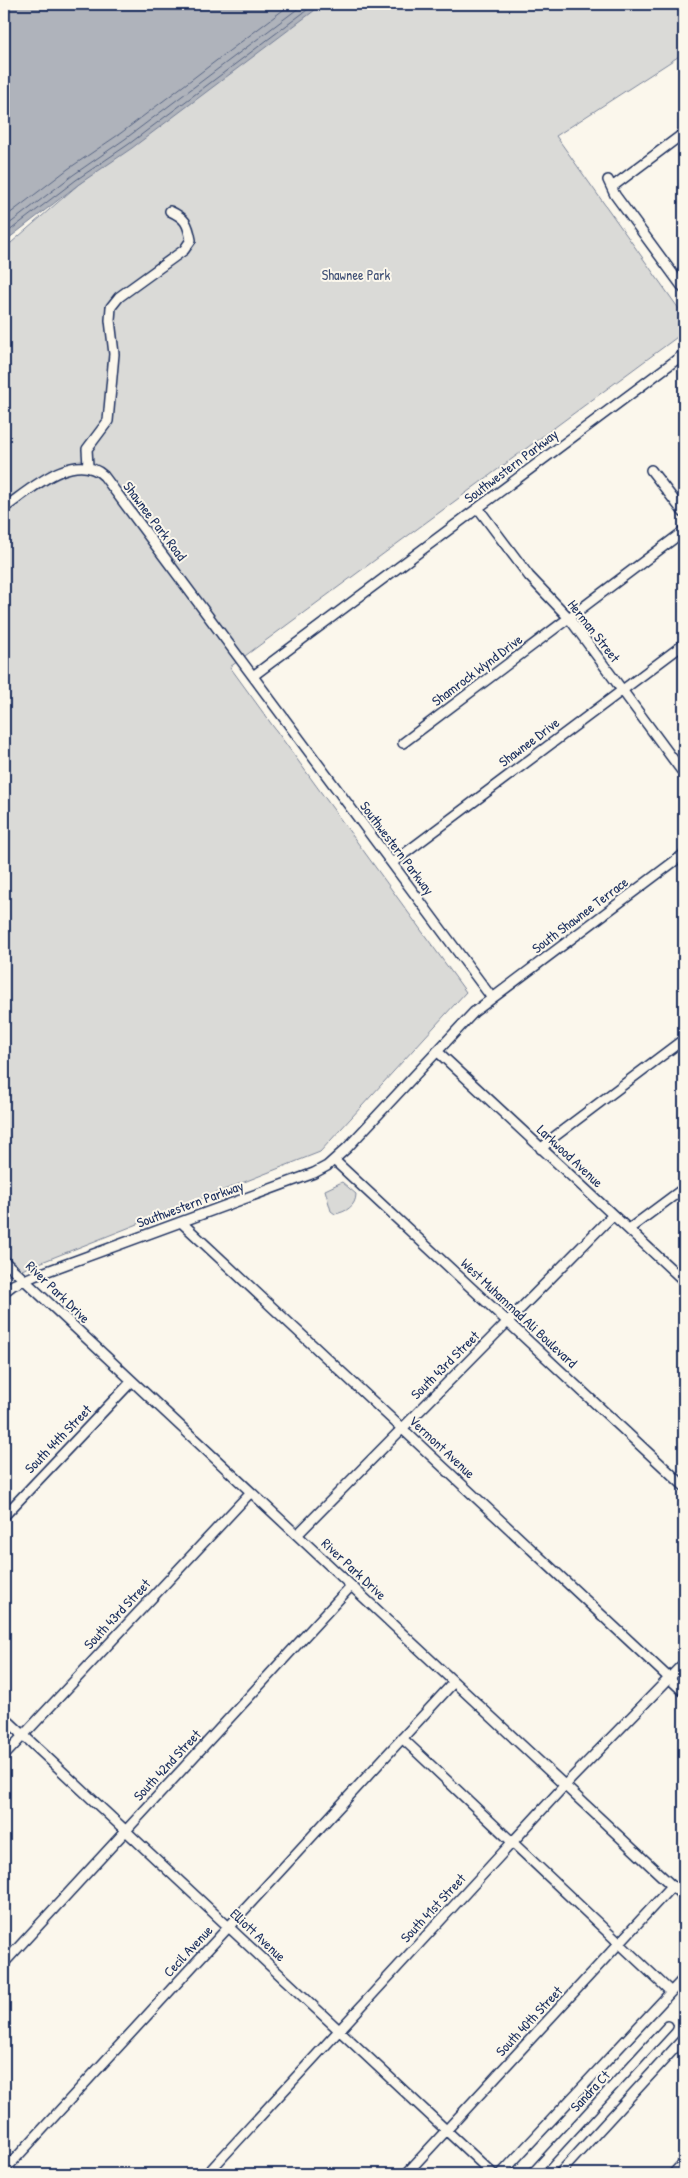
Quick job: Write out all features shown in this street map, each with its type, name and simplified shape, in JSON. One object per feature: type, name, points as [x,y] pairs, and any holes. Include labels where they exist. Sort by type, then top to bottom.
[{"type":"street","points":[[684,133],[610,183],[615,195],[684,290]]},
{"type":"street","points":[[4,508],[59,472],[74,466],[88,466],[87,449],[108,421],[114,354],[110,320],[111,307],[119,298],[184,250],[191,240],[189,228],[182,216],[170,211]]},
{"type":"street","name":"Southwestern Parkway","points":[[4,1292],[13,1284],[314,1173],[334,1160],[474,1012],[492,998],[253,676],[684,354]]},
{"type":"street","name":"Shawnee Park Road","points":[[88,466],[104,476],[253,676]]},
{"type":"street","points":[[651,470],[684,512]]},
{"type":"street","name":"Herman Street","points":[[478,508],[529,576],[568,618],[684,774]]},
{"type":"street","name":"Shamrock Wynd Drive","points":[[403,743],[684,531]]},
{"type":"street","name":"Shawnee Drive","points":[[392,863],[684,644]]},
{"type":"street","name":"South Shawnee Terrace","points":[[492,998],[684,854]]},
{"type":"street","points":[[541,1148],[684,1039]]},
{"type":"street","name":"Larkwood Avenue","points":[[437,1051],[684,1281]]},
{"type":"street","name":"West Muhammad Ali Boulevard","points":[[334,1160],[684,1486]]},
{"type":"street","points":[[629,1229],[684,1188]]},
{"type":"street","name":"South 43rd Street","points":[[297,1535],[613,1215]]},
{"type":"street","name":"Vermont Avenue","points":[[181,1222],[684,1692]]},
{"type":"street","name":"River Park Drive","points":[[4,1261],[684,1897]]},
{"type":"street","name":"South 44th Street","points":[[4,1516],[132,1381]]},
{"type":"street","name":"South 43rd Street","points":[[4,1756],[251,1492]]},
{"type":"street","name":"South 42nd Street","points":[[4,1963],[351,1586]]},
{"type":"street","name":"South 41st Street","points":[[206,2174],[512,1842],[684,1663]]},
{"type":"street","name":"Cecil Avenue","points":[[4,2171],[454,1682]]},
{"type":"street","name":"Elliott Avenue","points":[[4,1717],[493,2174]]},
{"type":"street","points":[[402,1738],[671,1992]]},
{"type":"street","name":"South 40th Street","points":[[406,2174],[672,1886]]},
{"type":"street","points":[[501,2174],[684,1978]]},
{"type":"street","name":"Sandra Ct","points":[[532,2174],[668,2026]]},
{"type":"street","points":[[559,2174],[684,2038]]},
{"type":"street","points":[[672,2174],[684,2162]]},
{"type":"green space","name":"Shawnee Park","points":[[314,4],[684,4],[684,53],[556,136],[684,316],[684,332],[230,667],[466,992],[320,1152],[4,1277],[4,249],[79,184]]},
{"type":"green space","points":[[342,1182],[356,1194],[356,1198],[350,1208],[335,1214],[331,1211],[325,1190]]},
{"type":"water","points":[[4,4],[323,4],[132,148],[79,184],[4,242]]}]
